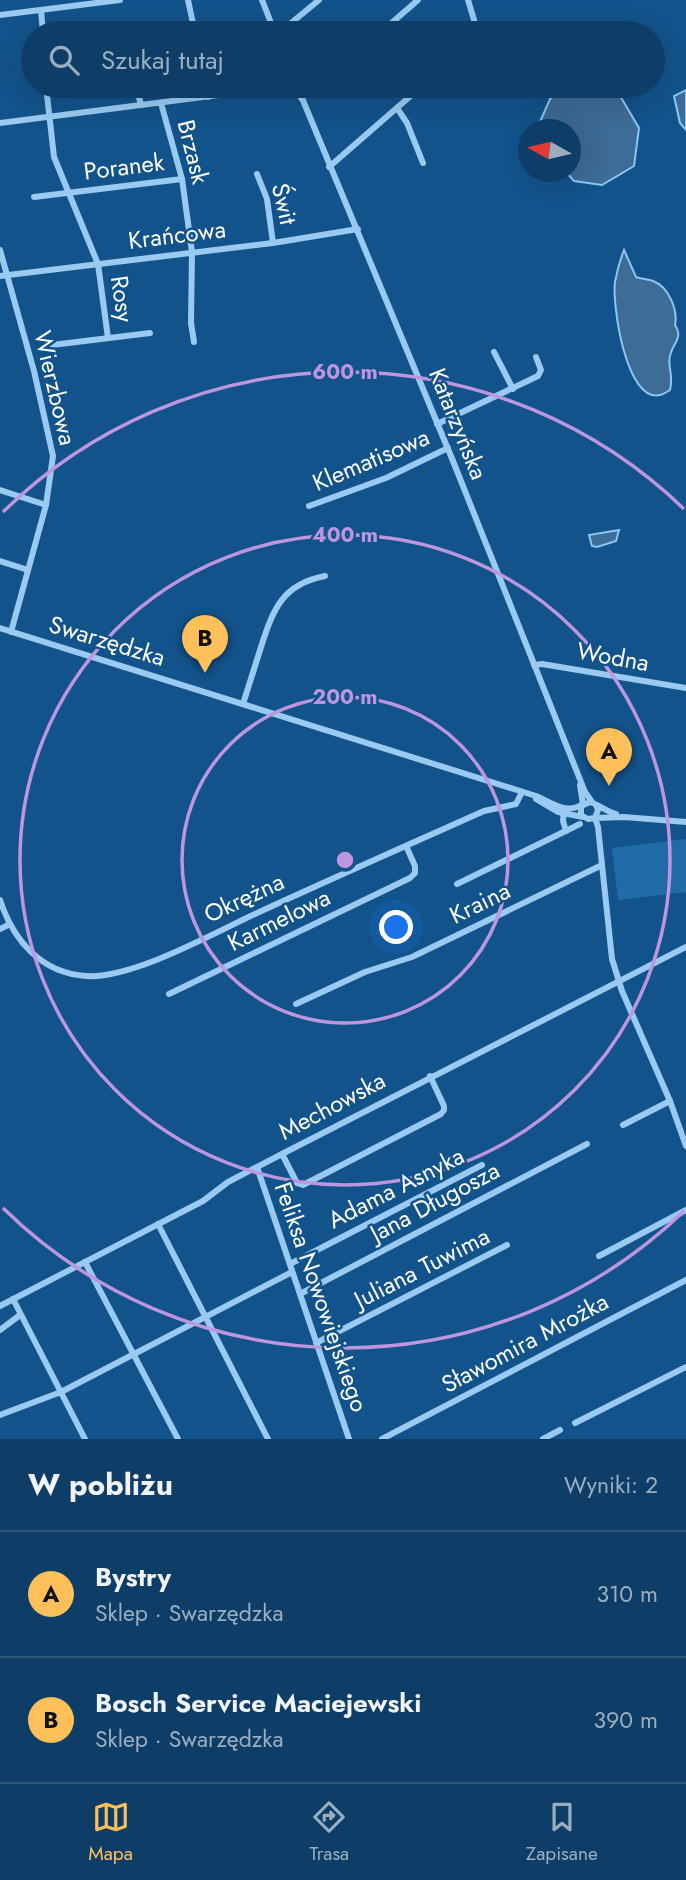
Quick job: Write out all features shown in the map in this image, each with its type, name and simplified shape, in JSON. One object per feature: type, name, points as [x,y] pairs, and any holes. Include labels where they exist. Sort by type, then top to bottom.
[{"type":"street","points":[[0,15],[120,0]]},
{"type":"street","points":[[188,0],[192,21]]},
{"type":"street","points":[[262,0],[272,21]]},
{"type":"street","points":[[296,21],[319,0]]},
{"type":"street","points":[[394,21],[418,0]]},
{"type":"street","points":[[468,0],[474,21]]},
{"type":"street","points":[[41,10],[42,21]]},
{"type":"street","name":"Rosy","points":[[47,98],[54,157],[98,264],[108,338]]},
{"type":"street","points":[[139,98],[141,105]]},
{"type":"street","points":[[0,123],[200,98]]},
{"type":"street","name":"Katarzyńska","points":[[301,98],[448,448],[579,778],[594,804]]},
{"type":"street","points":[[329,167],[408,98]]},
{"type":"street","name":"Brzask","points":[[160,103],[182,179],[192,252],[191,323],[194,342]]},
{"type":"street","points":[[397,108],[407,123],[423,163]]},
{"type":"street","name":"Świt","points":[[257,174],[267,199],[273,243]]},
{"type":"street","name":"Poranek","points":[[34,197],[182,179]]},
{"type":"street","name":"Krańcowa","points":[[4,276],[273,243],[358,229]]},
{"type":"street","name":"Wierzbowa","points":[[0,250],[4,276],[34,370],[53,456],[47,505],[11,632]]},
{"type":"street","name":"Rosy","points":[[52,345],[150,333]]},
{"type":"street","points":[[494,352],[513,389]]},
{"type":"street","points":[[437,424],[538,376],[541,370],[536,357]]},
{"type":"street","name":"Klematisowa","points":[[309,506],[386,478],[448,448]]},
{"type":"street","points":[[0,491],[47,505]]},
{"type":"street","points":[[0,561],[28,570]]},
{"type":"street","points":[[243,704],[272,613],[294,587],[312,578],[325,576]]},
{"type":"street","name":"Swarzędzka","points":[[0,628],[522,792],[586,820],[624,817],[686,822]]},
{"type":"street","name":"Wodna","points":[[534,665],[542,664],[686,688]]},
{"type":"street","name":"Katarzyńska","points":[[579,778],[583,804],[580,811],[586,820]]},
{"type":"street","name":"Okrężna","points":[[0,900],[20,942],[38,959],[78,975],[110,975],[129,970],[202,939],[484,811],[516,804],[522,792]]},
{"type":"street","points":[[457,884],[566,831],[598,813],[594,804],[583,804],[564,811],[562,821],[566,831]]},
{"type":"street","name":"Swarzędzka","points":[[594,804],[624,817]]},
{"type":"street","points":[[586,820],[598,838],[610,949],[618,981],[670,1101],[686,1146]]},
{"type":"street","name":"Karmelowa","points":[[169,995],[410,878],[415,873],[415,866],[406,846]]},
{"type":"street","name":"Kraina","points":[[296,1004],[358,974],[418,954],[602,865]]},
{"type":"street","points":[[0,929],[10,924]]},
{"type":"street","name":"Mechowska","points":[[0,1306],[203,1200],[228,1182],[430,1076],[686,947]]},
{"type":"street","points":[[282,1154],[297,1183],[303,1185],[441,1114],[444,1106],[430,1076]]},
{"type":"street","points":[[623,1125],[670,1101]]},
{"type":"street","name":"Jana Długosza","points":[[300,1294],[587,1144]]},
{"type":"street","name":"Adama Asnyka","points":[[0,1415],[61,1392],[206,1317],[482,1165]]},
{"type":"street","name":"Feliksa Nowowiejskiego","points":[[257,1167],[349,1439]]},
{"type":"street","points":[[599,1256],[686,1210]]},
{"type":"street","points":[[158,1224],[268,1439]]},
{"type":"street","name":"Juliana Tuwima","points":[[316,1343],[507,1245]]},
{"type":"street","points":[[85,1262],[178,1439]]},
{"type":"street","name":"Sławomira Mrożka","points":[[382,1439],[686,1280]]},
{"type":"street","points":[[13,1299],[85,1439]]},
{"type":"street","points":[[0,1330],[20,1315]]},
{"type":"street","points":[[575,1423],[686,1367]]},
{"type":"street","points":[[543,1439],[560,1430]]},
{"type":"shaded area","points":[[686,90],[686,130],[680,123],[674,96]]},
{"type":"shaded area","points":[[551,98],[621,98],[639,128],[634,166],[602,185],[581,182],[581,119],[541,119]]},
{"type":"shaded area","points":[[624,250],[636,277],[659,284],[674,306],[678,334],[669,360],[671,384],[670,390],[660,395],[648,393],[638,384],[630,369],[619,330],[616,278]]},
{"type":"shaded area","points":[[619,530],[616,541],[592,546],[589,535]]},
{"type":"shaded area","points":[[686,839],[686,892],[618,900],[612,848]]},
{"type":"place","name":"Bosch Service Maciejewski","points":[[205,673]]},
{"type":"place","name":"Bystry","points":[[609,786]]}]
